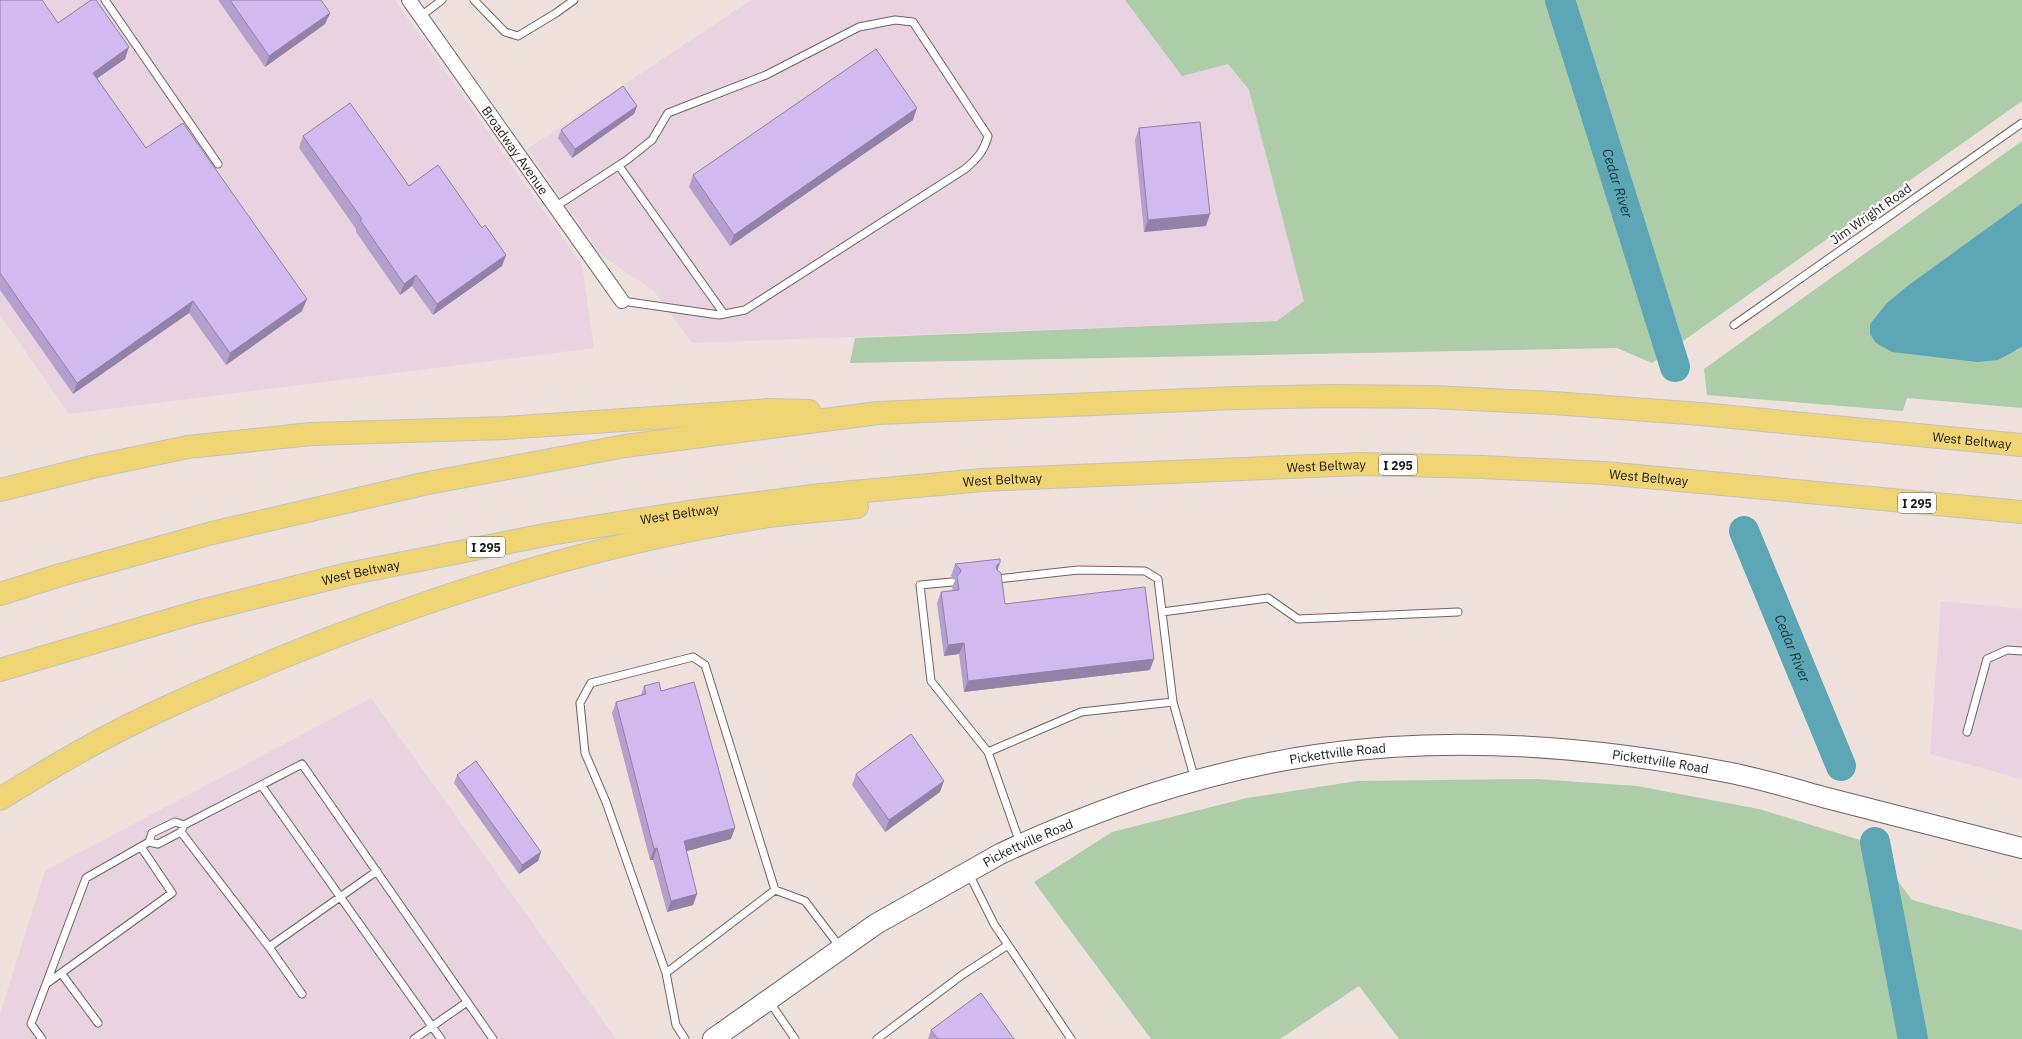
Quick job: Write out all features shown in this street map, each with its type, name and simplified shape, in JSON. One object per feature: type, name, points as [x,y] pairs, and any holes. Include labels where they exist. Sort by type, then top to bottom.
[{"type":"highway","name":"West Beltway","points":[[0,594],[57,576],[212,534],[423,484],[625,446],[878,412],[1236,398],[1332,396],[1433,397],[1552,403],[1701,414],[2022,445]]},
{"type":"highway","points":[[0,490],[92,467],[188,447],[311,434],[505,428],[770,410],[878,412]]},
{"type":"highway","name":"West Beltway","points":[[0,670],[197,612],[348,574],[542,536],[688,512],[805,497],[982,480],[1361,464],[1482,467],[1604,473],[2022,512]]},
{"type":"highway","points":[[0,799],[80,751],[156,713],[234,677],[384,618],[511,575],[650,539],[771,516],[872,505],[982,480]]},
{"type":"street","name":"Broadway Avenue","points":[[409,0],[622,301]]},
{"type":"street","name":"Pickettville Road","points":[[713,1039],[876,924],[1021,844],[1098,812],[1195,780],[1317,754],[1407,746],[1485,745],[1570,749],[1651,759],[1728,772],[2022,848]]},
{"type":"lane","points":[[105,0],[218,164]]},
{"type":"lane","points":[[421,16],[442,0]]},
{"type":"lane","points":[[474,0],[505,32],[518,36],[556,13],[574,0]]},
{"type":"lane","points":[[555,206],[619,166],[652,140],[668,113],[766,75],[859,27],[895,20],[913,22],[988,136],[985,148],[978,158],[965,169],[787,285],[745,310],[719,315],[622,301]]},
{"type":"lane","name":"Jim Wright Road","points":[[1734,325],[2022,123]]},
{"type":"lane","points":[[619,166],[724,314]]},
{"type":"lane","points":[[997,579],[1078,570],[1144,571],[1158,579],[1173,702],[1195,780]]},
{"type":"lane","points":[[952,582],[920,585],[931,681],[988,752],[1021,844]]},
{"type":"lane","points":[[1162,612],[1268,598],[1298,619],[1458,612]]},
{"type":"lane","points":[[1968,732],[1987,658],[2007,650],[2022,651]]},
{"type":"lane","points":[[685,1039],[676,1025],[666,973],[606,802],[586,753],[580,703],[591,683],[693,657],[705,665],[775,890]]},
{"type":"lane","points":[[988,752],[1081,712],[1173,702]]},
{"type":"lane","points":[[149,842],[158,844],[181,832],[184,825],[302,764],[493,1039]]},
{"type":"lane","points":[[261,785],[441,1039]]},
{"type":"lane","points":[[42,1039],[31,1024],[86,878],[149,842],[152,833],[175,822],[184,825]]},
{"type":"lane","points":[[181,832],[269,947],[302,994]]},
{"type":"lane","points":[[46,984],[172,893],[141,847]]},
{"type":"lane","points":[[269,947],[377,872]]},
{"type":"lane","points":[[968,872],[994,924],[1071,1039]]},
{"type":"lane","points":[[775,890],[805,901],[841,949]]},
{"type":"lane","points":[[666,973],[775,890]]},
{"type":"lane","points":[[877,1039],[962,975],[1008,944]]},
{"type":"lane","points":[[61,973],[98,1023]]},
{"type":"lane","points":[[768,1001],[795,1039]]},
{"type":"lane","points":[[414,1039],[467,1002]]},
{"type":"shaded area","points":[[0,0],[395,0],[582,265],[594,348],[69,414],[0,315]]},
{"type":"shaded area","points":[[751,0],[1125,0],[1182,76],[1228,64],[1249,91],[1304,301],[1277,321],[692,343],[654,291],[601,255],[527,149]]},
{"type":"shaded area","points":[[1941,601],[2022,609],[2022,779],[1930,754]]},
{"type":"shaded area","points":[[371,698],[616,1039],[0,1039],[0,1014],[45,871]]},
{"type":"green space","points":[[1125,0],[2022,0],[2022,101],[1652,363],[1617,348],[850,363],[855,338],[1277,321],[1304,301],[1249,90],[1228,64],[1182,76]]},
{"type":"green space","points":[[2022,141],[2022,203],[1910,284],[2017,351],[2022,347],[2022,408],[1907,398],[1903,411],[1707,395],[1704,369]]},
{"type":"green space","points":[[1536,779],[1637,786],[1759,809],[1870,843],[1912,900],[2022,930],[2022,1039],[1399,1039],[1359,986],[1280,1039],[1151,1039],[1034,882],[1112,832],[1247,798],[1357,781]]},
{"type":"water","points":[[2022,203],[2022,347],[1998,360],[1977,362],[1892,352],[1876,343],[1870,334],[1870,324],[1887,303],[1910,284]]},
{"type":"building","points":[[0,0],[42,0],[58,23],[91,0],[96,0],[129,47],[93,73],[146,148],[183,123],[307,299],[230,353],[193,301],[77,383],[0,273]]},
{"type":"building","points":[[230,0],[321,0],[330,13],[269,56]]},
{"type":"building","points":[[876,49],[917,108],[734,235],[693,175]]},
{"type":"building","points":[[623,86],[637,106],[575,149],[561,130]]},
{"type":"building","points":[[350,103],[409,186],[438,165],[482,228],[485,225],[506,255],[437,304],[416,275],[404,284],[360,220],[362,219],[303,136]]},
{"type":"building","points":[[1200,122],[1210,214],[1148,220],[1139,128]]},
{"type":"building","points":[[1000,559],[1000,563],[997,565],[996,569],[1001,573],[1005,604],[1145,587],[1154,659],[968,681],[964,643],[948,645],[941,592],[959,590],[957,576],[961,570],[955,564]]},
{"type":"building","points":[[659,682],[661,691],[694,682],[735,828],[684,841],[697,894],[671,901],[657,848],[654,849],[616,702],[646,694],[644,686]]},
{"type":"building","points":[[911,734],[944,781],[889,820],[856,774]]},
{"type":"building","points":[[476,761],[541,852],[522,865],[457,775]]},
{"type":"building","points":[[981,993],[1014,1039],[938,1039],[931,1030]]},
{"type":"waterway","name":"Cedar River","points":[[1560,0],[1675,367]]},
{"type":"waterway","name":"Cedar River","points":[[1744,531],[1841,766]]},
{"type":"waterway","points":[[1875,842],[1913,1039]]}]
